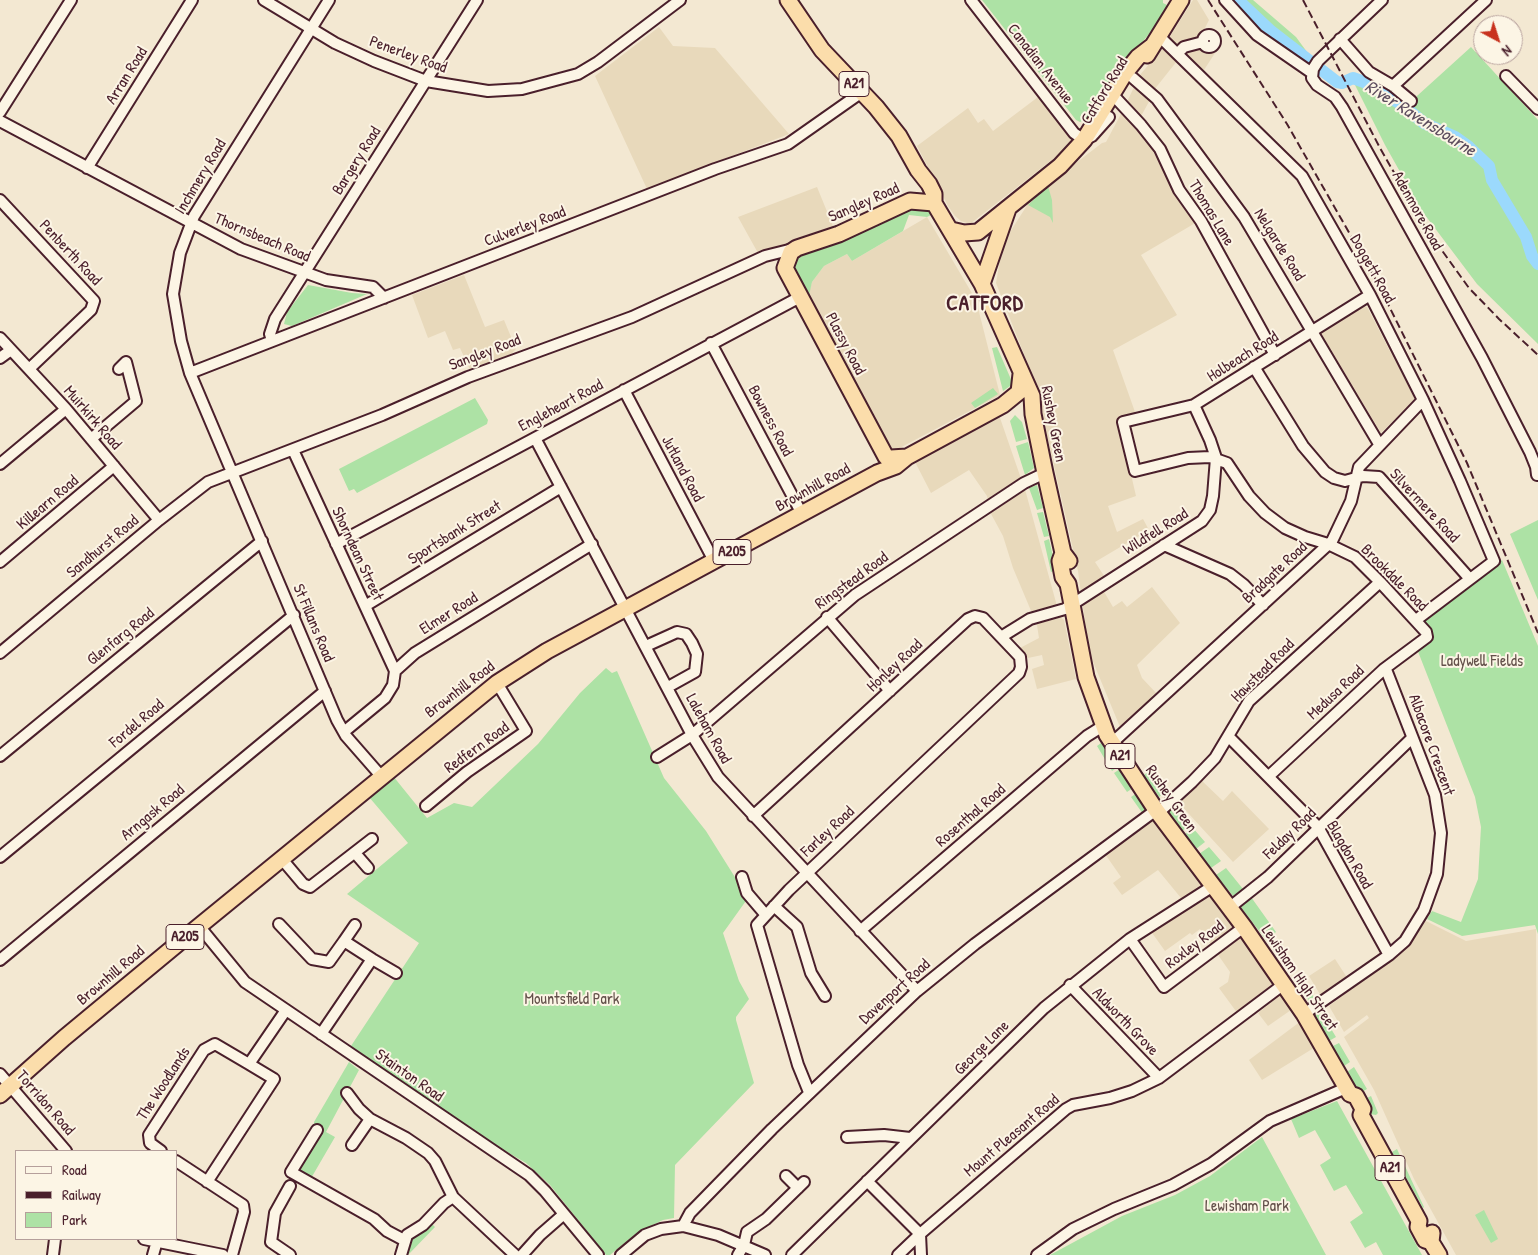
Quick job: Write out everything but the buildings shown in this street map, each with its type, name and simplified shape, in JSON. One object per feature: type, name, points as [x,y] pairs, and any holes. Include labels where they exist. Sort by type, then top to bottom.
[{"type":"highway","name":"A21","points":[[788,0],[822,50],[862,92],[899,136],[918,170],[929,184],[934,194],[934,203]]},
{"type":"highway","name":"Catford Road","points":[[951,230],[964,233],[978,232],[1060,166],[1084,140],[1115,98],[1133,78],[1181,0]]},
{"type":"highway","name":"Catford Road","points":[[1060,166],[1073,160],[1097,138],[1109,117],[1115,98],[1134,62],[1155,41]]},
{"type":"highway","points":[[910,201],[916,193],[919,183],[918,170]]},
{"type":"highway","name":"Sangley Road","points":[[797,248],[839,234],[910,201],[934,203]]},
{"type":"highway","name":"Rushey Green","points":[[934,203],[982,284],[1032,396],[1033,414],[1063,553],[1060,561],[1063,577],[1068,584],[1086,677],[1103,726],[1157,812],[1213,886]]},
{"type":"highway","points":[[982,284],[1008,209]]},
{"type":"highway","points":[[785,268],[791,252],[797,248]]},
{"type":"highway","name":"Plassy Road","points":[[785,268],[886,457]]},
{"type":"highway","name":"Brownhill Road","points":[[5,1091],[64,1038],[497,682],[547,651],[877,473],[899,464],[907,457],[1003,405],[1018,392],[1021,374]]},
{"type":"highway","points":[[1003,405],[1018,405],[1033,414]]},
{"type":"highway","points":[[877,473],[886,457]]},
{"type":"highway","name":"A205","points":[[886,457],[907,457]]},
{"type":"highway","name":"Lewisham High Street","points":[[1213,886],[1234,904],[1239,931],[1284,984],[1304,1014],[1348,1091],[1348,1101],[1353,1110],[1355,1113],[1362,1115],[1420,1221],[1426,1222],[1433,1236],[1435,1248]]},
{"type":"street","points":[[0,112],[71,0]]},
{"type":"street","name":"Arran Road","points":[[87,168],[192,0]]},
{"type":"street","name":"Penerley Road","points":[[264,0],[310,29],[350,50],[426,81],[458,88],[497,91],[522,89],[569,77],[598,62],[680,0]]},
{"type":"street","name":"Inchmery Road","points":[[231,472],[190,373],[181,341],[173,294],[180,253],[191,224],[206,195],[329,0]]},
{"type":"street","name":"Bargery Road","points":[[272,341],[270,334],[275,319],[477,0]]},
{"type":"street","name":"Canadian Avenue","points":[[971,0],[1068,126],[1084,140]]},
{"type":"street","name":"Adenmore Road","points":[[1225,0],[1237,16],[1264,41],[1314,68],[1317,85],[1335,97],[1342,107],[1482,358],[1533,459],[1537,475]]},
{"type":"street","points":[[1314,68],[1340,39],[1382,0]]},
{"type":"street","points":[[1393,86],[1486,0]]},
{"type":"street","points":[[1340,39],[1369,72],[1393,86],[1411,101]]},
{"type":"street","name":"Doggett Road","points":[[1155,41],[1178,53],[1302,176],[1370,295],[1423,400],[1494,561],[1470,579]]},
{"type":"street","points":[[1178,53],[1184,47],[1202,42]]},
{"type":"street","points":[[1506,76],[1538,109]]},
{"type":"street","name":"Nelgarde Road","points":[[1133,78],[1158,99],[1244,217],[1313,330],[1379,444]]},
{"type":"street","name":"Culverley Road","points":[[190,373],[715,169],[788,144],[862,92]]},
{"type":"street","name":"Thomas Lane","points":[[1115,98],[1160,148],[1179,190],[1201,221],[1275,355]]},
{"type":"street","points":[[1084,140],[1092,136],[1109,117]]},
{"type":"street","name":"Thornsbeach Road","points":[[0,121],[191,224],[262,258],[326,280],[374,287],[384,298]]},
{"type":"street","name":"Penberth Road","points":[[0,200],[94,301],[91,310],[29,369]]},
{"type":"street","name":"Sangley Road","points":[[231,472],[382,416],[468,377],[632,317],[765,256],[797,248]]},
{"type":"street","name":"Sangley Road","points":[[751,263],[770,259],[777,261],[785,268]]},
{"type":"street","name":"Holbeach Road","points":[[1216,458],[1188,458],[1135,471],[1123,422],[1194,405],[1370,295]]},
{"type":"street","name":"Engleheart Road","points":[[336,544],[800,296]]},
{"type":"street","name":"Muirkirk Road","points":[[0,338],[66,409],[159,520]]},
{"type":"street","name":"Bowness Road","points":[[711,343],[802,514]]},
{"type":"street","points":[[0,358],[11,350]]},
{"type":"street","points":[[91,439],[136,401],[126,362],[119,369]]},
{"type":"street","name":"Silvermere Road","points":[[1254,367],[1304,446],[1325,472],[1334,478],[1345,481],[1371,475],[1379,477],[1470,579]]},
{"type":"street","name":"Jutland Road","points":[[624,390],[714,561]]},
{"type":"street","name":"Bradgate Road","points":[[1112,743],[1328,544],[1342,524],[1363,462],[1423,400]]},
{"type":"street","name":"Brookdale Road","points":[[1194,405],[1216,458],[1227,463],[1249,496],[1265,513],[1285,528],[1304,537],[1328,544],[1355,557],[1416,620],[1427,637]]},
{"type":"street","points":[[0,464],[66,409]]},
{"type":"street","name":"Laleham Road","points":[[535,438],[692,735],[718,777],[917,991]]},
{"type":"street","name":"Shorndean Street","points":[[293,450],[395,671]]},
{"type":"street","name":"Wildfell Road","points":[[1071,604],[1202,520],[1210,510],[1216,478],[1216,458]]},
{"type":"street","name":"Killearn Road","points":[[0,562],[114,466]]},
{"type":"street","name":"Sandhurst Road","points":[[0,653],[200,486],[231,472]]},
{"type":"street","name":"St Fillans Road","points":[[231,472],[346,736],[381,776]]},
{"type":"street","name":"Ringstead Road","points":[[657,757],[692,735],[827,617],[855,595],[1024,483],[1045,473]]},
{"type":"street","name":"Sportsbank Street","points":[[365,606],[561,487]]},
{"type":"street","name":"Glenfarg Road","points":[[0,756],[262,540]]},
{"type":"street","name":"Elmer Road","points":[[345,731],[385,698],[393,685],[395,671],[415,653],[592,544]]},
{"type":"street","points":[[1164,544],[1230,574],[1244,585],[1263,605]]},
{"type":"street","points":[[1416,620],[1470,579]]},
{"type":"street","name":"Hawstead Road","points":[[1157,812],[1205,769],[1229,737],[1249,701],[1380,582]]},
{"type":"street","points":[[1002,638],[1030,619],[1065,609],[1071,604]]},
{"type":"street","name":"Fordel Road","points":[[0,857],[294,615]]},
{"type":"street","name":"Honley Road","points":[[753,816],[968,619],[975,616],[983,618],[1002,638]]},
{"type":"street","points":[[827,617],[890,691]]},
{"type":"street","points":[[646,646],[677,632],[686,634],[692,643],[697,654],[695,672],[668,687]]},
{"type":"street","name":"Medusa Road","points":[[1269,776],[1384,669],[1427,637]]},
{"type":"street","name":"Farley Road","points":[[809,1092],[803,1080],[757,925],[807,873],[1019,673],[1022,667],[1020,657],[1002,638]]},
{"type":"street","name":"Albacore Crescent","points":[[1304,1014],[1389,955],[1411,934],[1424,910],[1437,874],[1440,854],[1440,814],[1435,795],[1384,669]]},
{"type":"street","name":"Redfern Road","points":[[426,806],[467,772],[526,731],[497,682]]},
{"type":"street","name":"Arngask Road","points":[[0,960],[325,691]]},
{"type":"street","name":"Rosenthal Road","points":[[860,931],[1088,736],[1103,726]]},
{"type":"street","name":"Blagdon Road","points":[[1229,737],[1318,827],[1389,955]]},
{"type":"street","name":"Felday Road","points":[[1234,904],[1268,877],[1412,738]]},
{"type":"street","name":"Davenport Road","points":[[683,1226],[696,1207],[809,1092],[917,991],[975,944],[1157,812]]},
{"type":"street","points":[[281,858],[303,884],[310,887],[372,839]]},
{"type":"street","points":[[356,852],[368,868]]},
{"type":"street","points":[[742,877],[747,893],[766,914]]},
{"type":"street","name":"George Lane","points":[[792,1255],[910,1138],[1070,985],[1130,939],[1213,886]]},
{"type":"street","points":[[774,906],[797,927],[813,978],[825,996]]},
{"type":"street","points":[[279,924],[308,956],[329,962],[355,925]]},
{"type":"street","name":"Stainton Road","points":[[199,926],[245,982],[465,1134],[517,1165],[542,1186],[598,1255]]},
{"type":"street","name":"Roxley Road","points":[[1130,939],[1164,987],[1239,931]]},
{"type":"street","points":[[344,941],[396,973]]},
{"type":"street","points":[[322,1034],[372,959]]},
{"type":"street","name":"Mount Pleasant Road","points":[[898,1255],[1066,1109],[1073,1105],[1110,1098],[1132,1091],[1159,1078],[1284,984]]},
{"type":"street","name":"Aldworth Grove","points":[[1070,985],[1159,1078]]},
{"type":"street","points":[[249,1064],[286,1010]]},
{"type":"street","name":"The Woodlands","points":[[160,1150],[150,1143],[149,1135],[207,1047],[215,1044],[220,1046],[274,1080],[207,1182]]},
{"type":"street","name":"Torridon Road","points":[[0,1074],[5,1091],[65,1150]]},
{"type":"street","points":[[1037,1255],[1045,1247],[1073,1229],[1114,1209],[1173,1185],[1211,1164],[1270,1121],[1348,1091]]},
{"type":"street","points":[[347,1093],[370,1119],[422,1148],[434,1160],[452,1197],[515,1255]]},
{"type":"street","points":[[352,1144],[370,1119]]},
{"type":"street","points":[[317,1130],[291,1172],[353,1201],[387,1231],[404,1240]]},
{"type":"street","points":[[847,1138],[884,1135],[910,1138]]},
{"type":"street","points":[[178,1162],[244,1207],[232,1255]]},
{"type":"street","points":[[738,1255],[744,1245],[747,1232],[766,1219],[801,1185],[786,1176]]},
{"type":"street","points":[[867,1181],[920,1234],[921,1255]]},
{"type":"street","points":[[290,1186],[275,1213],[271,1242],[290,1255]]},
{"type":"street","points":[[401,1255],[404,1240],[452,1197]]},
{"type":"street","points":[[522,1255],[540,1235],[564,1214]]},
{"type":"street","points":[[621,1255],[645,1235],[661,1229],[683,1226],[744,1245],[765,1255]]},
{"type":"street","points":[[52,1255],[55,1240]]},
{"type":"street","points":[[150,1240],[223,1255]]},
{"type":"street","points":[[153,1255],[157,1241]]},
{"type":"shaded area","points":[[1193,0],[1197,0],[1209,20],[1199,40],[1215,53],[1204,70],[1169,38]]},
{"type":"shaded area","points":[[659,27],[673,46],[715,48],[789,134],[647,189],[595,76]]},
{"type":"shaded area","points":[[1162,49],[1177,61],[1154,90],[1139,76]]},
{"type":"shaded area","points":[[1135,85],[1151,98],[1140,118],[1125,106]]},
{"type":"shaded area","points":[[1038,97],[1076,141],[970,224],[961,221],[948,206],[917,146],[968,108],[978,123],[984,119],[993,131]]},
{"type":"shaded area","points":[[1122,112],[1146,138],[1173,190],[1197,222],[1141,255],[1177,315],[1113,350],[1135,412],[1118,418],[1136,496],[1108,506],[1117,532],[1143,519],[1149,530],[1095,562],[1110,585],[1103,590],[1113,607],[1122,601],[1127,607],[1152,587],[1180,623],[1137,665],[1142,678],[1158,695],[1120,727],[1089,652],[1078,571],[1039,400],[1027,362],[996,283],[1003,243],[1033,196],[1102,143],[1106,142]]},
{"type":"shaded area","points":[[817,187],[835,231],[758,253],[738,217]]},
{"type":"shaded area","points":[[927,217],[976,300],[1000,395],[892,452],[808,300],[809,292],[812,282],[824,266],[847,254],[852,261]]},
{"type":"shaded area","points":[[464,275],[485,327],[504,320],[516,349],[511,354],[470,370],[460,348],[453,350],[445,331],[428,338],[412,295]]},
{"type":"shaded area","points":[[1362,306],[1367,307],[1415,399],[1381,433],[1320,332]]},
{"type":"shaded area","points":[[999,415],[1026,493],[1060,617],[1064,620],[1076,679],[1037,689],[1032,669],[1044,665],[1042,655],[1028,658],[1020,648],[1039,638],[1037,625],[1013,568],[1003,536],[990,512],[987,496],[969,470],[931,493],[914,460]]},
{"type":"shaded area","points":[[1200,779],[1223,801],[1232,791],[1269,829],[1233,862],[1178,802]]},
{"type":"shaded area","points":[[1152,819],[1274,983],[1274,987],[1238,1014],[1219,988],[1228,982],[1230,972],[1200,929],[1192,935],[1190,933],[1165,951],[1145,923],[1181,898],[1158,870],[1122,895],[1113,883],[1121,877],[1105,854]]},
{"type":"shaded area","points":[[1426,921],[1466,941],[1536,929],[1538,1255],[1456,1255],[1414,1179],[1374,1090],[1344,1037],[1369,1018],[1367,1015],[1344,1032],[1329,1006],[1408,946]]},
{"type":"shaded area","points":[[1335,959],[1348,979],[1321,996],[1309,976]]},
{"type":"shaded area","points":[[1281,994],[1291,1010],[1268,1026],[1258,1013]]},
{"type":"shaded area","points":[[1301,1021],[1317,1046],[1262,1080],[1249,1060]]},
{"type":"green space","points":[[982,0],[1163,0],[1163,3],[1167,5],[1157,24],[1114,77],[1088,119],[1080,122],[1076,120]]},
{"type":"green space","points":[[1244,0],[1253,0],[1296,37],[1310,56],[1276,31]]},
{"type":"green space","points":[[1471,47],[1473,49],[1473,65],[1488,65],[1538,120],[1538,344],[1477,284],[1422,211],[1385,145],[1349,73],[1354,73],[1376,85],[1407,105]]},
{"type":"green space","points":[[1048,186],[1052,200],[1053,223],[1050,217],[1028,205]]},
{"type":"green space","points":[[918,204],[926,204],[933,214],[927,217],[909,215],[903,231],[852,261],[847,254],[824,266],[812,282],[808,300],[793,270],[794,263],[801,253],[826,247]]},
{"type":"green space","points":[[308,285],[367,294],[292,326],[284,324],[287,312]]},
{"type":"green space","points":[[997,347],[1013,384],[1003,391],[992,348]]},
{"type":"green space","points":[[993,388],[998,394],[975,408],[971,403]]},
{"type":"green space","points":[[475,398],[488,420],[487,424],[357,493],[354,489],[349,491],[339,469]]},
{"type":"green space","points":[[1015,415],[1022,422],[1027,439],[1016,442],[1010,421]]},
{"type":"green space","points":[[1028,442],[1034,468],[1025,475],[1016,446]]},
{"type":"green space","points":[[1037,485],[1043,508],[1037,510],[1029,488]]},
{"type":"green space","points":[[1043,512],[1049,536],[1044,537],[1037,513]]},
{"type":"green space","points":[[1538,520],[1538,600],[1510,534]]},
{"type":"green space","points":[[1049,539],[1056,570],[1051,572],[1044,541]]},
{"type":"green space","name":"Ladywell Fields","points":[[1502,560],[1538,646],[1538,934],[1535,925],[1462,936],[1427,919],[1432,911],[1461,922],[1478,879],[1481,827],[1475,797],[1417,649],[1430,631],[1424,621]]},
{"type":"green space","name":"Mountsfield Park","points":[[606,668],[612,673],[617,671],[664,778],[706,831],[748,898],[723,933],[739,981],[749,999],[736,1017],[736,1020],[754,1083],[675,1165],[674,1218],[663,1220],[638,1232],[610,1255],[606,1255],[550,1185],[526,1163],[471,1131],[351,1046],[419,943],[347,894],[408,843],[369,797],[382,789],[393,776],[427,818],[454,803],[472,807],[538,744],[580,693]]},
{"type":"green space","points":[[1101,743],[1118,767],[1112,771],[1097,746]]},
{"type":"green space","points":[[1120,769],[1133,788],[1127,792],[1114,773]]},
{"type":"green space","points":[[1148,772],[1166,792],[1159,797],[1144,775]]},
{"type":"green space","points":[[1137,793],[1149,810],[1143,814],[1131,797]]},
{"type":"green space","points":[[1175,807],[1191,824],[1181,832],[1167,812]]},
{"type":"green space","points":[[1193,828],[1205,842],[1196,849],[1184,835]]},
{"type":"green space","points":[[1209,847],[1221,861],[1211,868],[1199,854]]},
{"type":"green space","points":[[1226,868],[1243,889],[1233,896],[1216,875]]},
{"type":"green space","points":[[1251,897],[1276,932],[1266,940],[1240,906]]},
{"type":"green space","points":[[1279,939],[1297,970],[1291,974],[1270,945]]},
{"type":"green space","points":[[1301,974],[1314,997],[1309,1001],[1295,979]]},
{"type":"green space","points":[[1321,1012],[1336,1037],[1329,1041],[1314,1016]]},
{"type":"green space","points":[[1339,1043],[1350,1062],[1344,1066],[1333,1046]]},
{"type":"green space","points":[[349,1062],[359,1070],[326,1132],[335,1137],[310,1180],[296,1171],[315,1136],[314,1122]]},
{"type":"green space","points":[[1354,1067],[1367,1089],[1360,1093],[1347,1072]]},
{"type":"green space","points":[[1371,1096],[1378,1113],[1376,1115],[1370,1114],[1363,1100]]},
{"type":"green space","points":[[1337,1101],[1422,1255],[1383,1255],[1376,1242],[1365,1248],[1350,1222],[1363,1213],[1346,1185],[1334,1191],[1320,1165],[1331,1158],[1315,1130],[1299,1138],[1291,1119]]},
{"type":"green space","name":"Lewisham Park","points":[[1262,1137],[1326,1255],[1050,1255],[1122,1216],[1175,1195],[1210,1176]]},
{"type":"green space","points":[[1397,1149],[1424,1207],[1423,1208],[1392,1152]]},
{"type":"green space","points":[[1484,1210],[1498,1239],[1491,1243],[1475,1215]]},
{"type":"green space","points":[[432,1224],[435,1227],[408,1255],[406,1252],[410,1240],[425,1231]]},
{"type":"waterway","name":"River Ravensbourne","points":[[1238,0],[1271,31],[1337,82],[1342,83],[1353,78],[1364,82],[1401,104],[1424,123],[1455,137],[1469,147],[1489,166],[1492,180],[1526,237],[1532,256],[1538,264]]},
{"type":"railway","points":[[1208,0],[1287,124],[1375,278],[1467,463],[1538,633]]},
{"type":"railway","points":[[1303,0],[1380,148],[1425,227],[1469,288],[1538,355]]},
{"type":"district","name":"CATFORD","points":[[985,304]]}]
